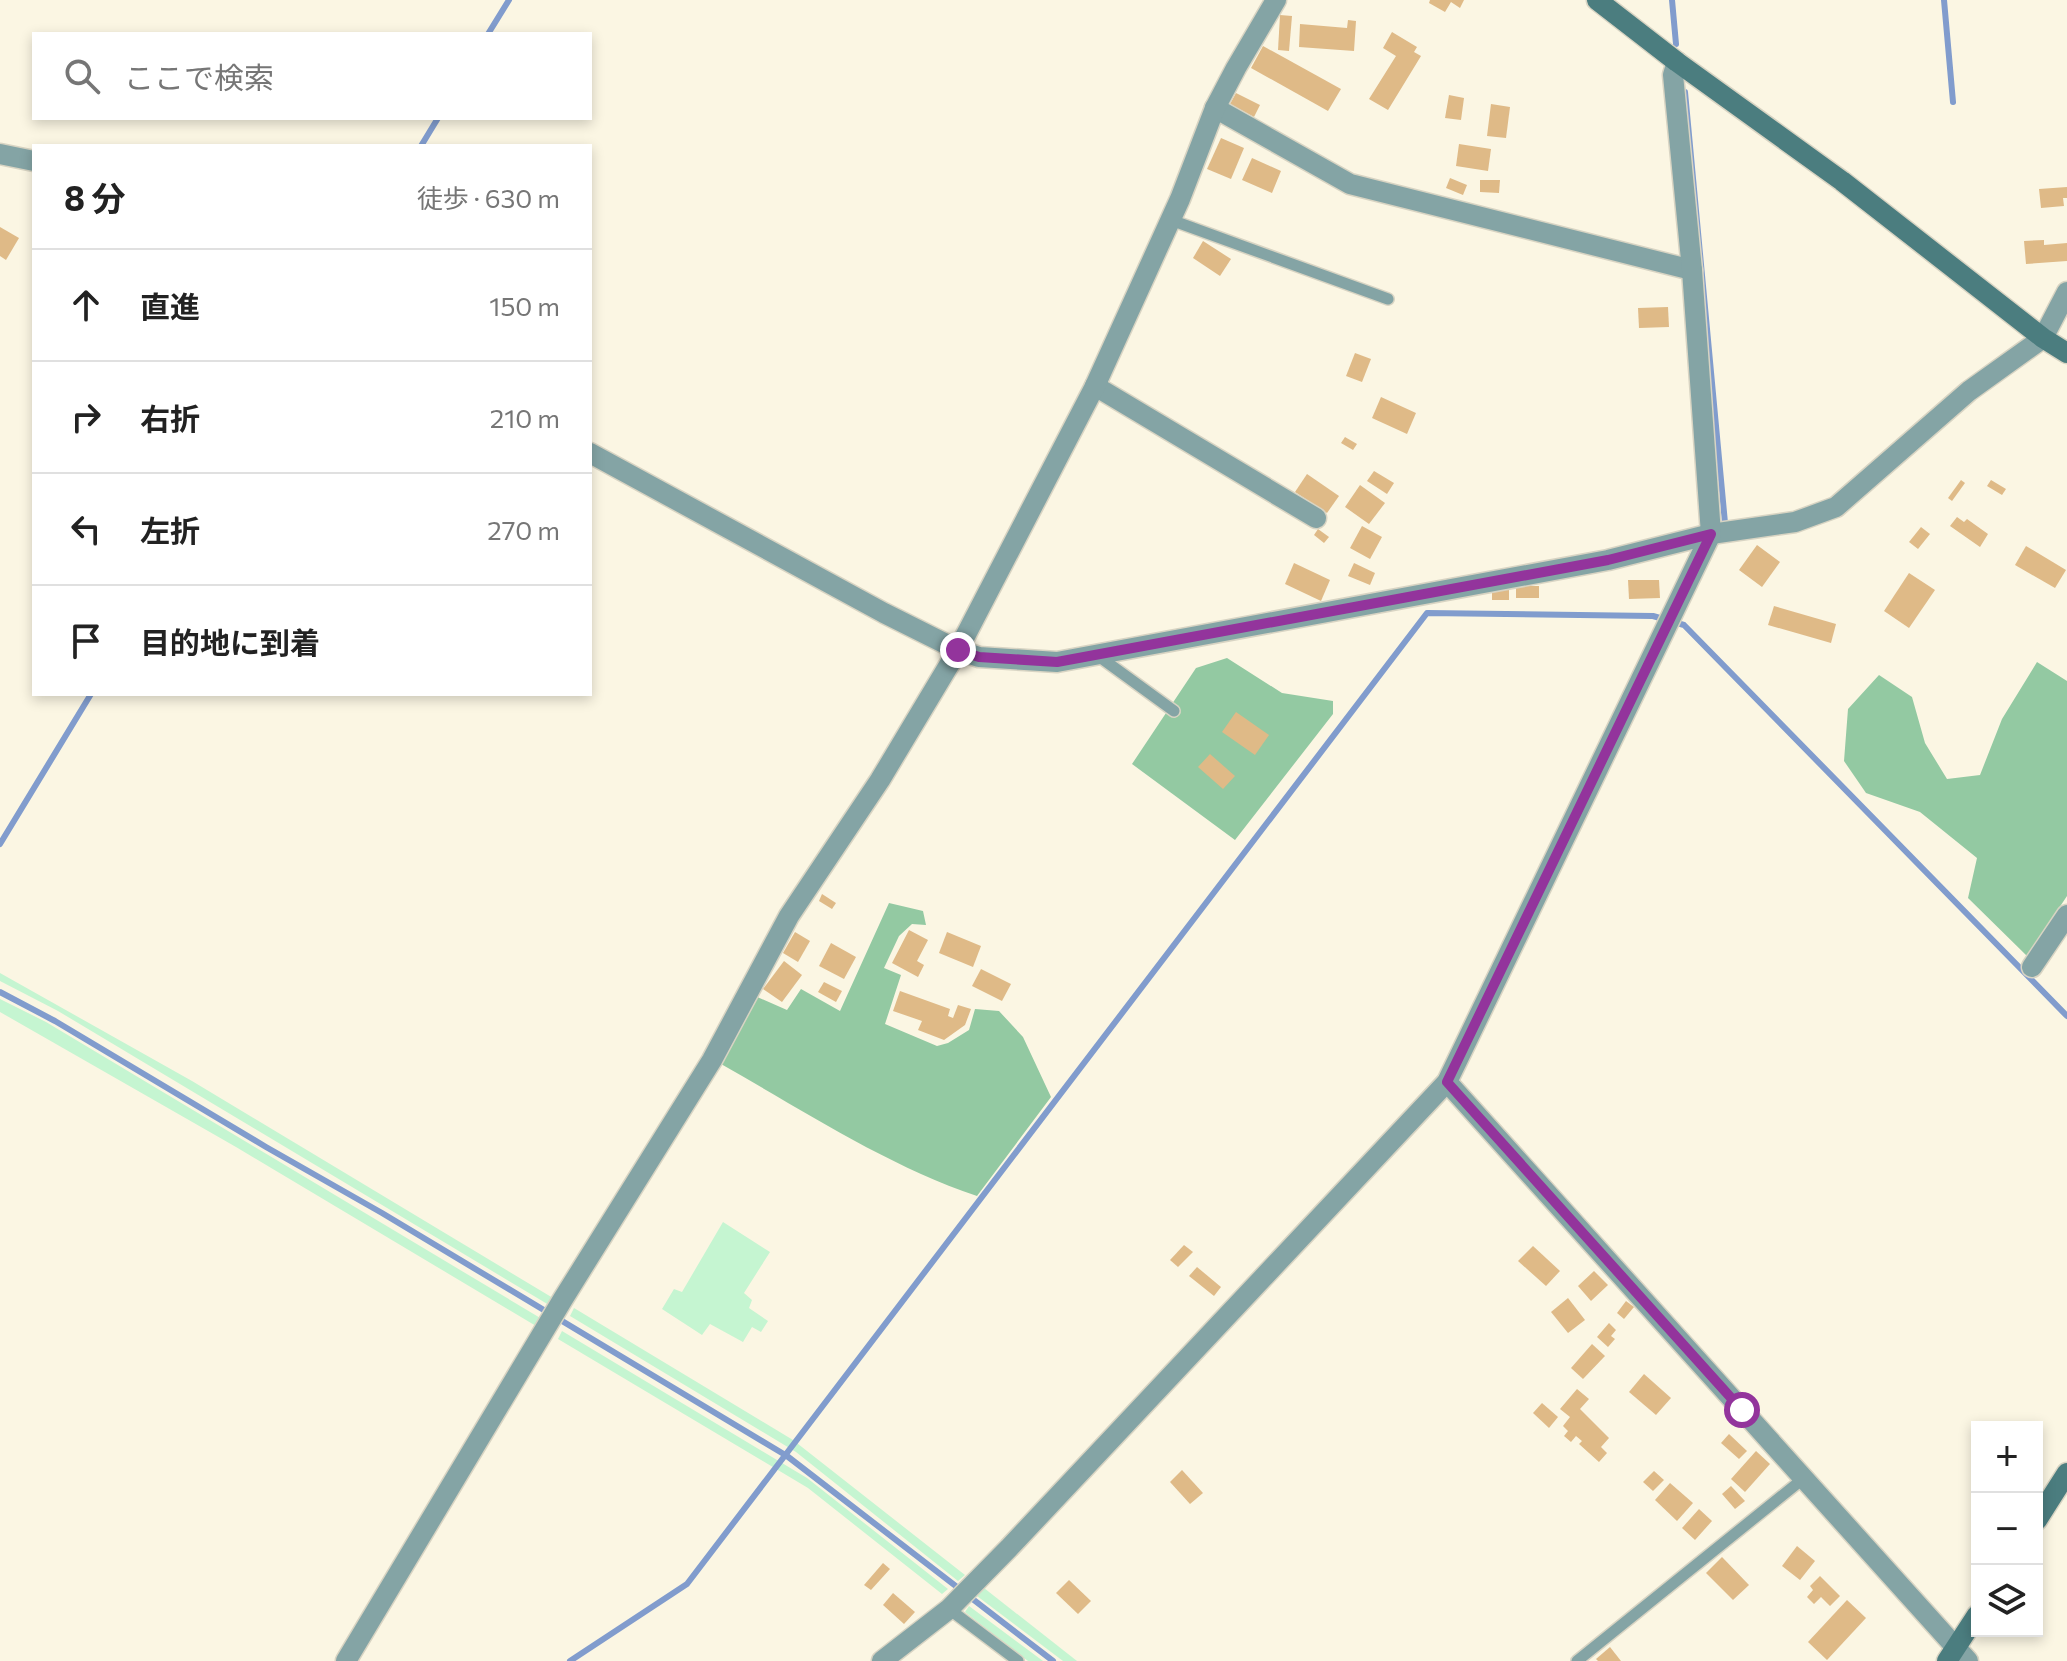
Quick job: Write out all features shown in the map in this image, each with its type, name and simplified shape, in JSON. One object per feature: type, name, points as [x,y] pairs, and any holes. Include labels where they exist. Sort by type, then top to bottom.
[{"type":"street","points":[[346,1661],[563,1299],[712,1060],[789,916],[880,780],[958,650],[1095,386],[1171,220],[1215,108],[1276,0]]},
{"type":"street","points":[[1597,0],[1842,181],[2043,338],[2067,353]]},
{"type":"street","points":[[882,1661],[949,1609],[1447,1082],[1711,534],[1692,270],[1673,75],[1677,62]]},
{"type":"street","points":[[1215,108],[1350,184],[1692,270]]},
{"type":"street","points":[[0,154],[32,161]]},
{"type":"street","points":[[592,454],[958,650],[979,657],[1057,662],[1608,560],[1711,534],[1795,522],[1836,507],[1969,391],[2043,338],[2067,292]]},
{"type":"street","points":[[1095,386],[1316,518]]},
{"type":"street","points":[[2032,967],[2067,915]]},
{"type":"street","points":[[1447,1082],[1804,1478],[1957,1656],[1971,1627]]},
{"type":"street","points":[[2043,1511],[2067,1473]]},
{"type":"lane","points":[[1171,220],[1388,299]]},
{"type":"lane","points":[[1096,655],[1174,711]]},
{"type":"lane","points":[[1581,1660],[1804,1478]]},
{"type":"lane","points":[[949,1609],[1018,1661]]},
{"type":"green space","points":[[1227,658],[1282,693],[1333,701],[1333,714],[1235,840],[1132,764],[1196,668]]},
{"type":"green space","points":[[2037,662],[2067,681],[2067,896],[2027,956],[1968,898],[1977,858],[1920,812],[1866,793],[1844,761],[1848,709],[1879,675],[1912,697],[1925,743],[1947,779],[1980,775],[2002,719]]},
{"type":"green space","points":[[889,903],[923,911],[926,925],[912,924],[899,936],[884,968],[901,975],[885,1024],[937,1046],[969,1030],[975,1009],[999,1011],[1023,1037],[1051,1097],[977,1196],[878,1153],[721,1064],[755,996],[787,1010],[801,989],[840,1011]]},
{"type":"green space","points":[[0,973],[192,1081],[553,1298],[549,1305],[58,1011],[0,981]]},
{"type":"green space","points":[[0,999],[46,1022],[542,1319],[536,1326],[236,1147],[0,1012]]},
{"type":"green space","points":[[723,1222],[770,1252],[744,1293],[752,1300],[749,1308],[768,1321],[761,1332],[752,1327],[743,1342],[710,1324],[702,1335],[662,1309],[674,1289],[682,1292]]},
{"type":"green space","points":[[574,1308],[793,1440],[965,1575],[958,1581],[796,1452],[570,1316]]},
{"type":"green space","points":[[562,1331],[807,1478],[948,1589],[942,1594],[808,1488],[558,1339]]},
{"type":"green space","points":[[984,1588],[1077,1661],[1063,1661],[977,1596]]},
{"type":"green space","points":[[969,1606],[1043,1661],[1028,1661],[965,1612]]},
{"type":"building","points":[[1430,0],[1464,0],[1460,8],[1451,2],[1445,12],[1429,3]]},
{"type":"building","points":[[1280,15],[1292,16],[1289,51],[1278,50]]},
{"type":"building","points":[[1348,20],[1356,21],[1354,51],[1299,47],[1300,24],[1347,28]]},
{"type":"building","points":[[1392,32],[1417,47],[1414,52],[1421,56],[1388,110],[1369,99],[1396,56],[1383,48]]},
{"type":"building","points":[[1263,46],[1341,89],[1328,111],[1251,68]]},
{"type":"building","points":[[1236,93],[1260,105],[1254,117],[1230,104]]},
{"type":"building","points":[[1449,95],[1464,98],[1461,120],[1445,118]]},
{"type":"building","points":[[1491,104],[1510,107],[1506,138],[1487,136]]},
{"type":"building","points":[[1221,138],[1244,148],[1231,179],[1207,169]]},
{"type":"building","points":[[1459,144],[1491,149],[1488,171],[1456,166]]},
{"type":"building","points":[[1252,158],[1281,171],[1272,193],[1242,180]]},
{"type":"building","points":[[1450,178],[1467,185],[1463,195],[1446,188]]},
{"type":"building","points":[[1480,180],[1500,180],[1499,193],[1480,192]]},
{"type":"building","points":[[2067,187],[2064,206],[2041,208],[2039,189]]},
{"type":"building","points":[[0,227],[19,238],[6,260],[0,256]]},
{"type":"building","points":[[2044,240],[2044,245],[2067,243],[2067,261],[2026,264],[2024,241]]},
{"type":"building","points":[[1203,241],[1231,259],[1220,276],[1193,258]]},
{"type":"building","points":[[1668,307],[1669,327],[1639,328],[1638,308]]},
{"type":"building","points":[[1355,353],[1371,359],[1362,382],[1346,376]]},
{"type":"building","points":[[1381,397],[1416,413],[1407,434],[1372,418]]},
{"type":"building","points":[[1345,437],[1357,444],[1353,450],[1341,443]]},
{"type":"building","points":[[1374,471],[1394,483],[1387,494],[1367,481]]},
{"type":"building","points":[[1307,474],[1339,496],[1327,513],[1295,492]]},
{"type":"building","points":[[1961,480],[1965,483],[1952,501],[1948,498]]},
{"type":"building","points":[[1991,480],[2006,489],[2002,495],[1987,486]]},
{"type":"building","points":[[1360,485],[1385,503],[1369,524],[1345,507]]},
{"type":"building","points":[[1957,517],[1964,522],[1967,519],[1988,534],[1980,547],[1950,526]]},
{"type":"building","points":[[1362,526],[1382,537],[1370,559],[1350,548]]},
{"type":"building","points":[[1921,527],[1930,534],[1918,549],[1909,542]]},
{"type":"building","points":[[1318,529],[1329,537],[1324,543],[1314,535]]},
{"type":"building","points":[[1757,545],[1780,562],[1762,587],[1739,570]]},
{"type":"building","points":[[2026,546],[2066,570],[2055,588],[2015,565]]},
{"type":"building","points":[[1294,563],[1330,580],[1321,601],[1285,584]]},
{"type":"building","points":[[1354,563],[1375,573],[1370,585],[1348,576]]},
{"type":"building","points":[[1909,573],[1935,590],[1909,628],[1884,611]]},
{"type":"building","points":[[1628,580],[1659,580],[1660,598],[1629,599]]},
{"type":"building","points":[[1516,586],[1539,586],[1539,598],[1516,598]]},
{"type":"building","points":[[1492,590],[1509,590],[1509,600],[1492,600]]},
{"type":"building","points":[[1774,606],[1836,624],[1831,643],[1768,625]]},
{"type":"building","points":[[1236,712],[1269,735],[1255,755],[1222,732]]},
{"type":"building","points":[[1210,754],[1235,776],[1223,789],[1198,767]]},
{"type":"building","points":[[822,894],[836,903],[832,909],[819,901]]},
{"type":"building","points":[[909,930],[928,940],[917,961],[924,965],[918,977],[892,963]]},
{"type":"building","points":[[795,932],[810,941],[798,962],[783,953]]},
{"type":"building","points":[[947,932],[981,946],[973,967],[939,953]]},
{"type":"building","points":[[831,943],[856,957],[844,979],[819,966]]},
{"type":"building","points":[[784,961],[802,975],[782,1002],[763,989]]},
{"type":"building","points":[[981,969],[1011,984],[1002,1001],[972,986]]},
{"type":"building","points":[[824,982],[842,991],[836,1002],[818,992]]},
{"type":"building","points":[[900,991],[950,1009],[948,1016],[953,1018],[958,1005],[971,1009],[965,1025],[944,1040],[918,1030],[922,1021],[893,1011]]},
{"type":"building","points":[[1184,1245],[1193,1252],[1178,1267],[1170,1260]]},
{"type":"building","points":[[1533,1246],[1560,1271],[1546,1286],[1518,1261]]},
{"type":"building","points":[[1197,1267],[1221,1287],[1214,1296],[1189,1276]]},
{"type":"building","points":[[1594,1271],[1608,1285],[1591,1301],[1578,1286]]},
{"type":"building","points":[[1568,1298],[1585,1320],[1568,1333],[1551,1312]]},
{"type":"building","points":[[1626,1301],[1634,1307],[1624,1319],[1617,1313]]},
{"type":"building","points":[[1609,1323],[1616,1330],[1611,1336],[1615,1339],[1608,1347],[1597,1337]]},
{"type":"building","points":[[1592,1344],[1605,1356],[1583,1379],[1571,1368]]},
{"type":"building","points":[[1644,1374],[1671,1398],[1656,1415],[1629,1392]]},
{"type":"building","points":[[1577,1389],[1589,1399],[1580,1409],[1609,1438],[1601,1447],[1607,1453],[1599,1462],[1579,1444],[1582,1441],[1576,1436],[1571,1442],[1564,1436],[1568,1431],[1563,1426],[1570,1417],[1560,1409]]},
{"type":"building","points":[[1542,1403],[1558,1417],[1549,1428],[1533,1413]]},
{"type":"building","points":[[1729,1434],[1747,1451],[1739,1459],[1721,1443]]},
{"type":"building","points":[[1756,1451],[1770,1464],[1745,1492],[1731,1479]]},
{"type":"building","points":[[1182,1470],[1203,1493],[1190,1504],[1170,1482]]},
{"type":"building","points":[[1654,1471],[1664,1480],[1653,1491],[1643,1482]]},
{"type":"building","points":[[1670,1483],[1693,1503],[1677,1521],[1655,1500]]},
{"type":"building","points":[[1731,1486],[1745,1501],[1735,1509],[1722,1494]]},
{"type":"building","points":[[1699,1509],[1712,1521],[1695,1540],[1682,1528]]},
{"type":"building","points":[[1797,1546],[1815,1561],[1800,1580],[1782,1566]]},
{"type":"building","points":[[1722,1557],[1749,1585],[1733,1600],[1706,1573]]},
{"type":"building","points":[[883,1563],[890,1569],[871,1590],[864,1585]]},
{"type":"building","points":[[1820,1576],[1840,1596],[1830,1606],[1821,1597],[1814,1604],[1807,1597],[1813,1590],[1810,1586]]},
{"type":"building","points":[[1069,1580],[1091,1601],[1078,1614],[1056,1593]]},
{"type":"building","points":[[893,1593],[915,1612],[904,1624],[883,1605]]},
{"type":"building","points":[[1847,1600],[1866,1618],[1827,1660],[1808,1642]]},
{"type":"building","points":[[1610,1647],[1621,1661],[1596,1659]]},
{"type":"waterway","points":[[489,32],[509,0]]},
{"type":"waterway","points":[[1672,0],[1676,44]]},
{"type":"waterway","points":[[1944,0],[1953,102]]},
{"type":"waterway","points":[[1685,92],[1725,523]]},
{"type":"waterway","points":[[422,144],[437,120]]},
{"type":"waterway","points":[[570,1661],[687,1584],[1427,613],[1653,616],[1684,625],[2067,1016]]},
{"type":"waterway","points":[[0,844],[90,696]]},
{"type":"waterway","points":[[0,992],[55,1021],[382,1213],[787,1456],[1053,1661]]},
{"type":"route","points":[[958,650],[979,657],[1057,662],[1608,560],[1711,534],[1447,1082],[1742,1410]]}]
